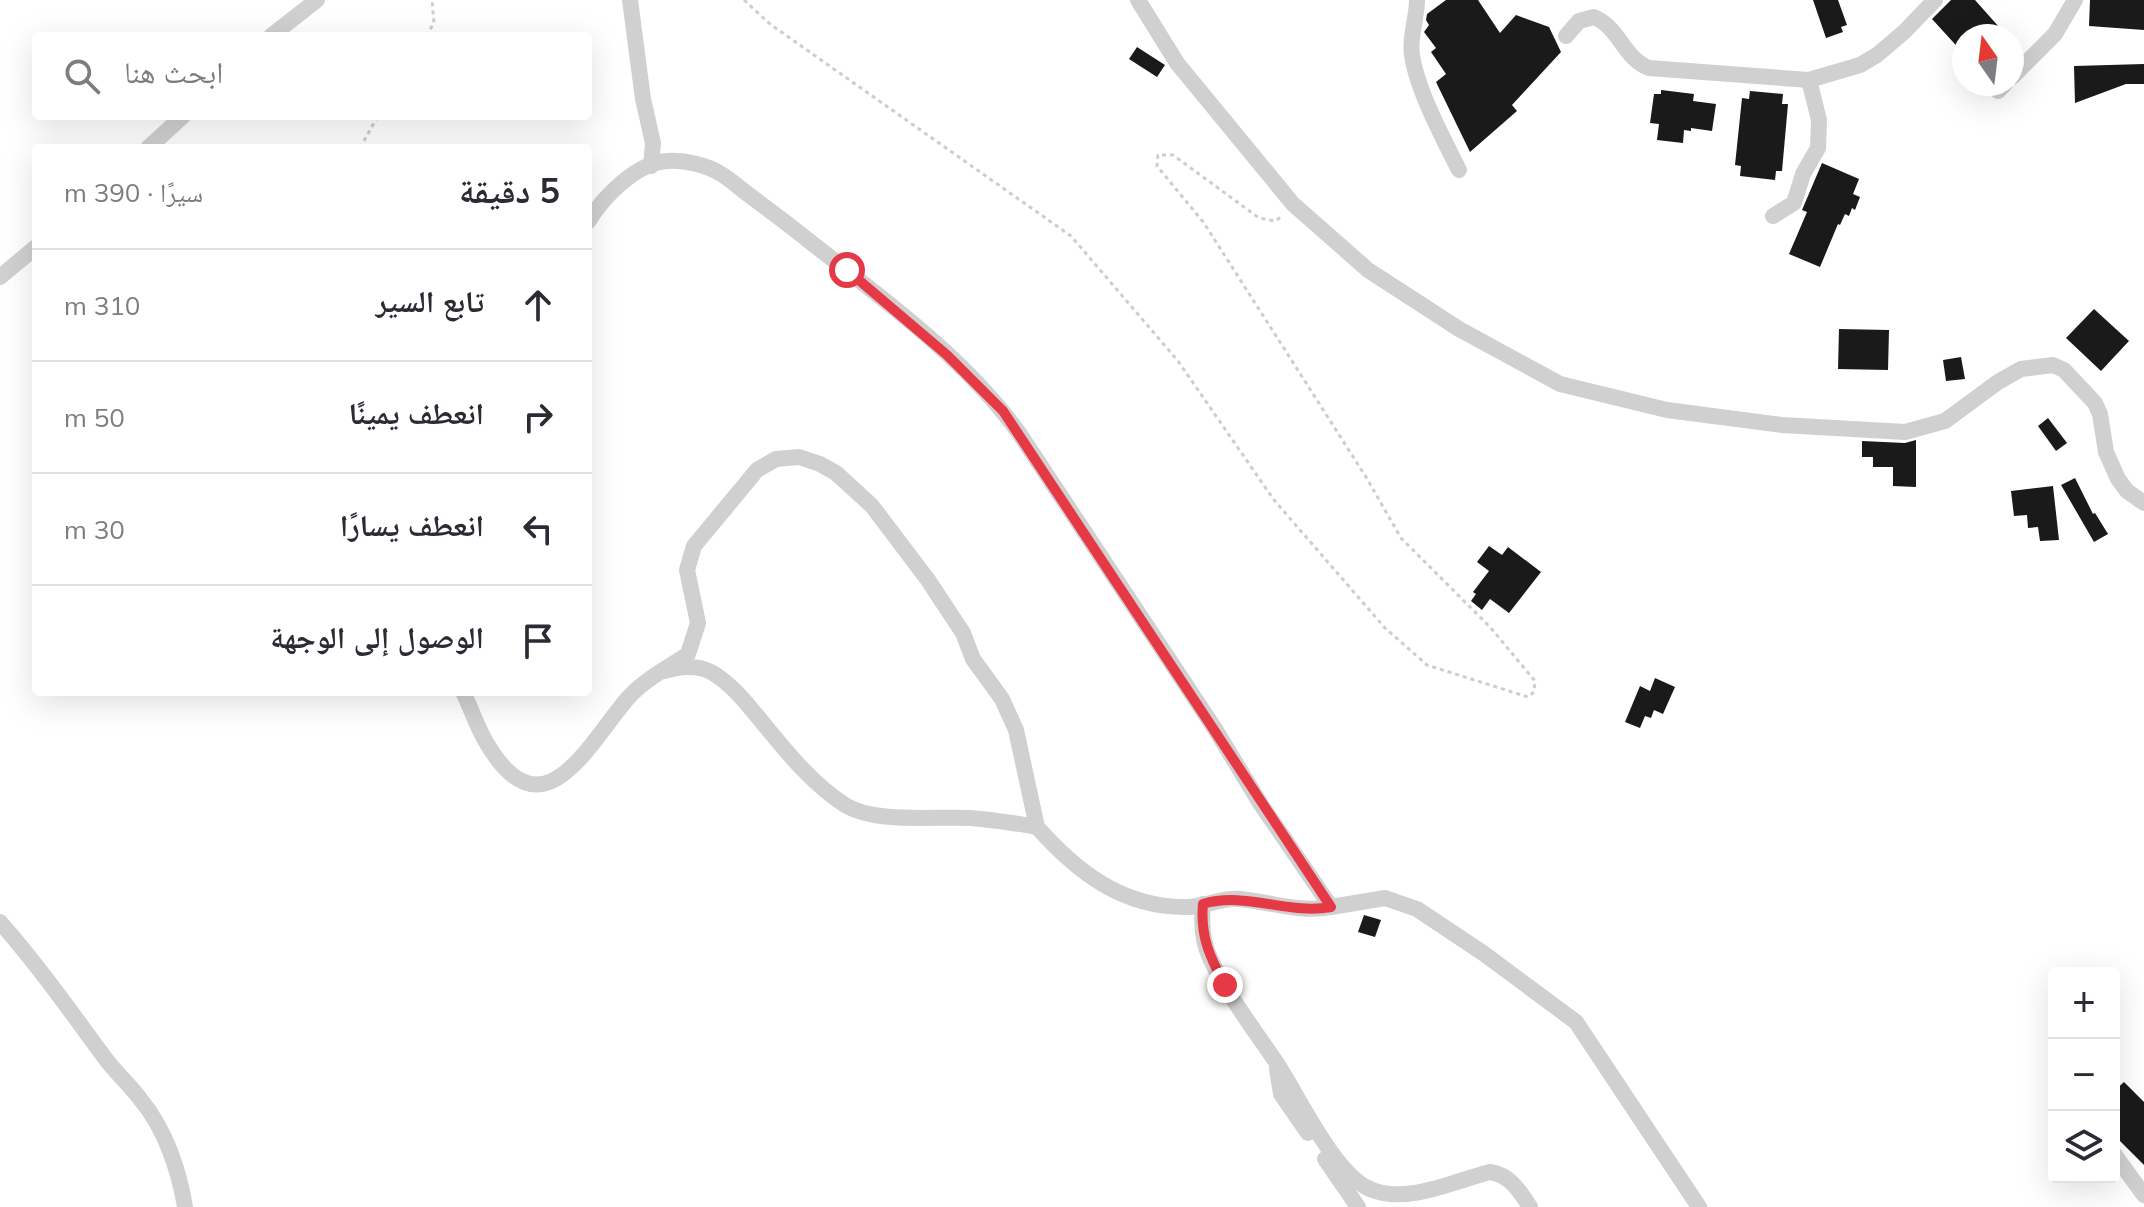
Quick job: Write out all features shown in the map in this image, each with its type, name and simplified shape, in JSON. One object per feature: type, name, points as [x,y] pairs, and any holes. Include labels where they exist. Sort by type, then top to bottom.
[{"type":"street","points":[[276,32],[317,0]]},
{"type":"street","points":[[630,0],[643,99],[653,143],[651,166]]},
{"type":"street","points":[[1138,0],[1177,63],[1293,204],[1368,270],[1459,329],[1560,384],[1643,405],[1782,425],[1876,433],[1905,432],[1945,421],[2021,369],[2053,365],[2064,370],[2095,403],[2100,414],[2106,452],[2118,479],[2127,491],[2144,503]]},
{"type":"street","points":[[1417,0],[1412,56],[1437,124],[1459,170]]},
{"type":"street","points":[[1566,36],[1579,21],[1594,17],[1614,30],[1634,61],[1649,68],[1809,80],[1860,65],[1877,55],[1935,0]]},
{"type":"street","points":[[2024,65],[2055,34],[2075,0]]},
{"type":"street","points":[[1773,216],[1794,203],[1803,174],[1818,148],[1819,120],[1809,80]]},
{"type":"street","points":[[152,144],[179,120]]},
{"type":"street","points":[[592,217],[618,187],[641,170],[667,161],[697,164],[720,173],[878,295],[947,355],[1003,411],[1331,907]]},
{"type":"street","points":[[0,277],[32,250]]},
{"type":"street","points":[[465,696],[481,733],[497,758],[522,780],[537,785],[549,783],[569,772],[628,698],[650,678],[688,654],[698,623],[687,570],[694,546],[757,470],[776,459],[799,457],[820,464],[836,473],[872,506],[928,580],[963,633],[973,659],[1010,714],[1037,827],[1070,860],[1104,887],[1168,906],[1188,908],[1219,899],[1240,899],[1283,908],[1315,910],[1385,898],[1417,909],[1576,1022],[1699,1207]]},
{"type":"street","points":[[664,671],[691,667],[711,672],[729,686],[802,769],[854,809],[890,816],[969,818],[1037,827]]},
{"type":"street","points":[[1203,904],[1201,927],[1208,956],[1319,1132],[1341,1164],[1362,1185],[1383,1193],[1408,1193],[1490,1172],[1506,1177],[1530,1207]]},
{"type":"street","points":[[0,922],[113,1070],[143,1101],[174,1163],[185,1207]]},
{"type":"street","points":[[1276,1062],[1281,1094],[1358,1207]]},
{"type":"street","points":[[2120,1162],[2144,1195]]},
{"type":"path","points":[[428,32],[434,23],[432,0]]},
{"type":"path","points":[[744,0],[770,24],[1071,236],[1178,361],[1274,500],[1385,628],[1427,665],[1528,697],[1534,692],[1535,681],[1490,627],[1401,538],[1366,477],[1220,247],[1157,166],[1158,155],[1173,155],[1259,218],[1275,221],[1293,204]]},
{"type":"path","points":[[362,144],[376,120]]},
{"type":"building","points":[[1446,0],[1478,0],[1500,33],[1516,15],[1549,27],[1561,52],[1512,105],[1517,111],[1470,152],[1436,82],[1446,74],[1431,52],[1436,48],[1424,32],[1429,25],[1427,14]]},
{"type":"building","points":[[1813,0],[1838,0],[1847,25],[1841,27],[1843,32],[1826,38]]},
{"type":"building","points":[[1951,0],[1975,0],[1996,24],[1952,24],[1952,41],[1932,19]]},
{"type":"building","points":[[2090,0],[2144,0],[2144,30],[2089,26]]},
{"type":"building","points":[[1137,47],[1165,65],[1157,77],[1129,59]]},
{"type":"building","points":[[2144,64],[2144,84],[2126,84],[2075,103],[2074,66]]},
{"type":"building","points":[[1661,90],[1694,94],[1693,101],[1716,104],[1712,131],[1684,130],[1683,143],[1657,140],[1659,124],[1650,123],[1654,94],[1661,94]]},
{"type":"building","points":[[1750,91],[1783,94],[1782,104],[1788,104],[1782,171],[1776,171],[1775,180],[1740,176],[1741,166],[1735,165],[1742,98],[1749,99]]},
{"type":"building","points":[[1822,163],[1859,179],[1853,194],[1860,197],[1855,210],[1852,208],[1849,216],[1845,214],[1838,224],[1820,267],[1789,254],[1807,212],[1802,210]]},
{"type":"building","points":[[2094,309],[2129,341],[2101,371],[2066,338]]},
{"type":"building","points":[[1839,329],[1889,330],[1888,370],[1838,369]]},
{"type":"building","points":[[1961,357],[1965,379],[1946,381],[1943,360]]},
{"type":"building","points":[[2048,418],[2067,443],[2056,451],[2038,426]]},
{"type":"building","points":[[1916,440],[1916,487],[1893,486],[1893,467],[1873,467],[1873,457],[1862,457],[1862,441],[1905,443]]},
{"type":"building","points":[[2075,478],[2093,514],[2108,534],[2094,542],[2061,485]]},
{"type":"building","points":[[2053,486],[2059,540],[2040,541],[2038,527],[2028,528],[2027,515],[2014,516],[2011,491]]},
{"type":"building","points":[[1489,546],[1502,555],[1508,547],[1541,572],[1509,613],[1490,599],[1482,610],[1471,601],[1476,594],[1473,592],[1489,571],[1477,562]]},
{"type":"building","points":[[1655,678],[1675,687],[1663,714],[1654,710],[1651,718],[1645,716],[1640,728],[1625,722],[1640,686],[1650,691]]},
{"type":"building","points":[[1364,915],[1381,920],[1375,937],[1358,932]]},
{"type":"building","points":[[2124,1082],[2144,1102],[2144,1165],[2120,1141],[2120,1086]]},
{"type":"route","points":[[847,270],[947,355],[1003,411],[1331,907],[1315,910],[1283,908],[1240,899],[1219,899],[1203,904],[1201,927],[1208,956],[1225,985]]}]
